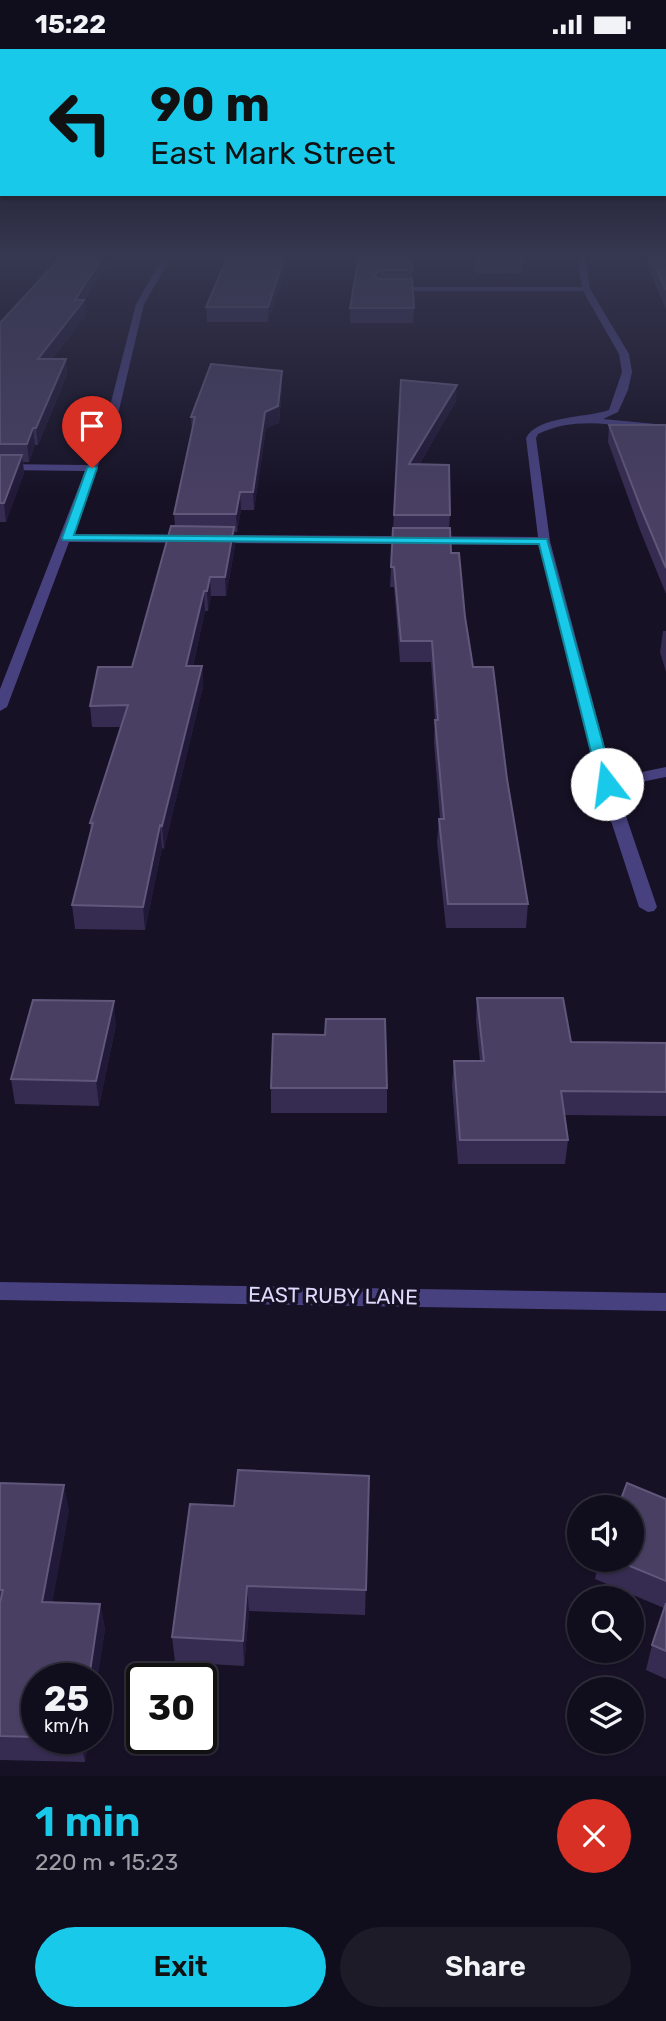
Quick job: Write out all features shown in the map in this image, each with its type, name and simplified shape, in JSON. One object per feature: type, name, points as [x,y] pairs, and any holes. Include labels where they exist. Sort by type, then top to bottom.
[{"type":"street","points":[[0,707],[67,538],[122,385],[130,337]]},
{"type":"street","points":[[615,337],[620,344],[626,372],[624,390],[613,412],[587,420],[543,427],[532,434],[544,541],[607,784],[648,907]]},
{"type":"street","points":[[587,420],[666,428]]},
{"type":"street","points":[[0,467],[92,468]]},
{"type":"street","points":[[67,538],[544,541]]},
{"type":"street","points":[[607,784],[666,772]]},
{"type":"street","name":"EAST RUBY LANE","points":[[0,1291],[666,1301]]},
{"type":"building","points":[[0,337],[55,337],[38,359],[66,359],[36,428],[33,428],[27,444],[0,444]]},
{"type":"building","points":[[211,364],[282,371],[278,406],[265,412],[253,492],[240,492],[236,514],[174,514],[195,417],[191,417]]},
{"type":"building","points":[[401,380],[457,385],[409,464],[449,465],[450,515],[394,515]]},
{"type":"building","points":[[609,425],[666,425],[666,568],[642,511]]},
{"type":"building","points":[[0,455],[22,455],[4,503],[0,503]]},
{"type":"building","points":[[171,526],[234,527],[225,577],[210,577],[207,591],[204,591],[186,666],[202,666],[162,826],[160,825],[143,907],[72,905],[93,823],[90,823],[128,705],[90,706],[98,667],[132,667]]},
{"type":"building","points":[[393,528],[450,528],[451,553],[459,553],[473,667],[493,667],[507,779],[528,904],[448,904],[439,819],[444,819],[435,720],[438,720],[432,641],[401,641],[394,567],[391,567]]},
{"type":"building","points":[[477,998],[563,998],[571,1042],[666,1043],[666,1092],[561,1091],[568,1140],[460,1140],[454,1061],[484,1061]]},
{"type":"building","points":[[33,1000],[114,1001],[96,1081],[11,1079]]},
{"type":"building","points":[[326,1019],[385,1019],[387,1088],[271,1088],[273,1034],[325,1035]]},
{"type":"building","points":[[238,1470],[369,1476],[366,1590],[247,1586],[243,1641],[172,1637],[190,1504],[234,1506]]},
{"type":"building","points":[[0,1483],[64,1485],[42,1602],[100,1604],[91,1663],[21,1663],[21,1737],[0,1736],[0,1603],[3,1590],[0,1590]]},
{"type":"building","points":[[627,1483],[666,1499],[666,1581],[644,1572],[644,1495],[622,1495]]},
{"type":"building","points":[[666,1603],[666,1651],[652,1645]]},
{"type":"route","points":[[92,468],[67,538],[544,541],[607,784]]}]
